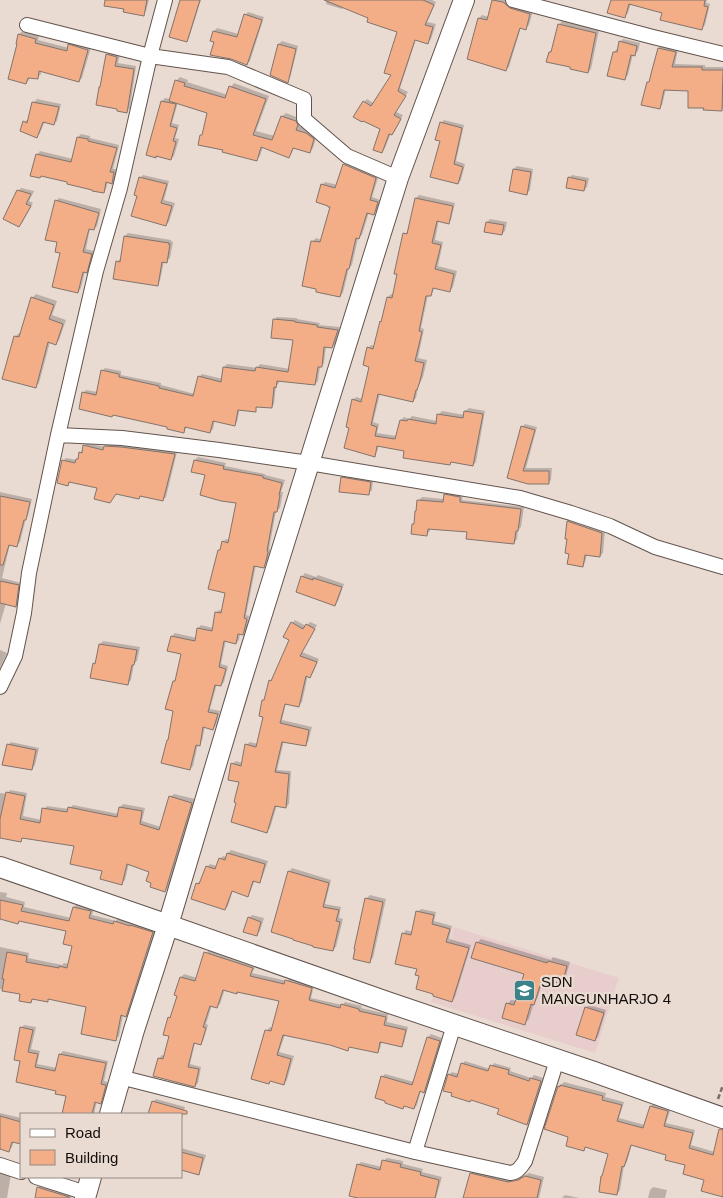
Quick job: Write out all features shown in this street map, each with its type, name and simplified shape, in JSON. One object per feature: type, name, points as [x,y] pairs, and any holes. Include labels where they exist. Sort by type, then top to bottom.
[{"type":"street","points":[[0,687],[15,656],[24,613],[28,573],[58,435],[96,272],[120,188],[150,56],[165,0]]},
{"type":"street","points":[[110,1113],[238,691],[398,178],[464,0]]},
{"type":"street","points":[[513,0],[723,54]]},
{"type":"street","points":[[27,25],[150,56],[228,67],[304,99],[304,118],[347,156],[398,178]]},
{"type":"street","points":[[58,435],[122,438],[309,463],[520,498],[610,526],[655,547],[723,567]]},
{"type":"street","points":[[0,867],[723,1118]]},
{"type":"street","points":[[415,1152],[454,1025]]},
{"type":"street","points":[[120,1078],[415,1152],[510,1173],[520,1170],[525,1161],[558,1060]]},
{"type":"street","points":[[0,1165],[20,1172]]},
{"type":"street","points":[[40,1178],[87,1189]]},
{"type":"shaded area","name":"SDN MANGUNHARJO 4","points":[[454,927],[619,978],[595,1053],[431,1002]]},
{"type":"building","points":[[105,0],[147,0],[144,16],[123,12],[124,9],[104,6]]},
{"type":"building","points":[[180,0],[200,0],[187,42],[169,37]]},
{"type":"building","points":[[324,0],[423,0],[434,5],[425,25],[433,27],[428,44],[415,40],[398,91],[406,96],[394,115],[401,119],[392,135],[389,134],[382,153],[373,150],[380,129],[353,117],[363,101],[371,106],[391,75],[384,73],[397,32],[367,22],[368,18]]},
{"type":"building","points":[[492,0],[503,2],[510,8],[530,14],[526,30],[520,28],[506,71],[467,59],[478,18],[487,20]]},
{"type":"building","points":[[611,0],[705,0],[704,6],[708,7],[702,30],[660,20],[662,13],[629,4],[625,18],[607,13]]},
{"type":"building","points":[[244,14],[262,20],[247,65],[231,59],[210,55],[214,42],[210,41],[213,31],[237,37]]},
{"type":"building","points":[[558,24],[596,33],[588,73],[546,62],[549,52],[551,52]]},
{"type":"building","points":[[18,34],[36,39],[35,43],[67,51],[68,44],[88,50],[79,82],[39,71],[38,79],[28,78],[26,84],[8,79]]},
{"type":"building","points":[[619,41],[637,46],[635,56],[631,55],[625,80],[607,76],[613,52],[617,52]]},
{"type":"building","points":[[278,44],[296,49],[288,83],[270,75]]},
{"type":"building","points":[[658,48],[676,52],[672,67],[702,67],[702,70],[723,70],[722,111],[688,108],[688,91],[664,90],[660,109],[641,105]]},
{"type":"building","points":[[106,54],[117,57],[115,66],[134,69],[127,113],[96,105]]},
{"type":"building","points":[[175,80],[185,83],[184,86],[225,98],[229,86],[266,99],[253,135],[272,140],[281,116],[296,121],[298,125],[296,130],[306,133],[314,139],[310,153],[293,148],[289,158],[261,147],[257,161],[222,152],[223,150],[198,145],[207,113],[169,101]]},
{"type":"building","points":[[161,101],[176,104],[170,126],[177,128],[173,141],[176,142],[171,160],[146,155]]},
{"type":"building","points":[[32,102],[59,107],[54,125],[43,122],[37,138],[20,131],[23,121],[27,123]]},
{"type":"building","points":[[440,122],[462,128],[454,164],[463,167],[458,184],[430,177],[440,141],[435,140]]},
{"type":"building","points":[[77,137],[117,148],[110,172],[114,172],[112,184],[106,182],[104,193],[41,176],[40,178],[30,176],[36,154],[71,162]]},
{"type":"building","points":[[343,164],[376,178],[370,200],[378,202],[374,215],[367,213],[359,239],[356,238],[340,297],[316,292],[316,289],[302,286],[311,241],[320,242],[330,207],[316,202],[321,184],[335,188]]},
{"type":"building","points":[[513,169],[531,172],[527,195],[509,191]]},
{"type":"building","points":[[139,177],[167,184],[161,203],[172,206],[166,226],[131,216],[137,196],[134,195]]},
{"type":"building","points":[[568,177],[586,181],[584,191],[566,188]]},
{"type":"building","points":[[17,190],[31,194],[26,204],[31,206],[19,227],[3,219]]},
{"type":"building","points":[[415,198],[453,206],[449,224],[437,221],[432,243],[441,245],[435,269],[454,274],[450,292],[433,288],[431,296],[426,296],[419,331],[422,332],[415,361],[424,363],[413,402],[378,394],[371,425],[377,427],[375,436],[395,439],[400,420],[407,421],[408,419],[436,424],[437,414],[463,418],[464,411],[483,414],[473,466],[451,462],[450,465],[403,458],[404,451],[377,446],[375,457],[344,448],[349,428],[346,427],[352,399],[361,402],[369,367],[363,365],[367,347],[373,349],[387,297],[392,298],[397,274],[394,274],[403,233],[407,234]]},
{"type":"building","points":[[55,200],[99,213],[94,230],[89,229],[83,252],[92,254],[87,273],[83,272],[78,293],[52,287],[60,253],[55,252],[57,242],[45,240]]},
{"type":"building","points":[[486,222],[504,225],[502,235],[484,232]]},
{"type":"building","points":[[124,236],[170,244],[167,263],[162,262],[158,286],[113,279],[116,261],[120,262]]},
{"type":"building","points":[[31,297],[54,305],[49,319],[63,324],[56,345],[48,342],[36,388],[2,379],[14,336],[19,337]]},
{"type":"building","points":[[273,319],[295,321],[338,330],[332,348],[324,347],[322,367],[318,367],[315,385],[277,381],[276,388],[274,387],[272,408],[256,407],[256,412],[238,410],[235,426],[213,421],[210,433],[185,427],[184,433],[167,429],[167,427],[79,409],[82,392],[96,395],[101,370],[119,374],[119,377],[193,396],[198,376],[221,382],[223,367],[255,371],[256,367],[288,372],[293,340],[271,338]]},
{"type":"building","points":[[521,426],[535,430],[523,471],[549,471],[549,484],[528,484],[507,478]]},
{"type":"building","points":[[83,445],[103,450],[104,446],[175,454],[163,501],[140,496],[139,499],[116,494],[110,503],[94,499],[97,488],[69,482],[68,486],[57,483],[62,460],[75,463],[79,452],[82,453]]},
{"type":"building","points":[[194,460],[224,466],[223,469],[263,476],[263,478],[282,483],[277,512],[274,512],[264,568],[254,566],[244,618],[247,619],[243,635],[238,634],[236,644],[224,641],[219,667],[226,669],[221,686],[215,685],[208,712],[218,714],[213,730],[203,727],[200,746],[196,745],[190,770],[161,763],[168,740],[173,711],[165,709],[173,681],[175,681],[181,654],[167,651],[171,636],[195,641],[197,628],[212,631],[215,612],[221,613],[225,593],[208,589],[218,550],[220,550],[222,541],[228,543],[236,503],[200,495],[205,475],[191,472]]},
{"type":"building","points":[[341,477],[371,482],[369,495],[339,492]]},
{"type":"building","points":[[444,494],[460,497],[460,502],[521,509],[514,544],[466,539],[467,532],[428,529],[427,536],[411,534],[417,500],[443,502]]},
{"type":"building","points":[[0,496],[30,502],[17,547],[9,545],[3,565],[0,565]]},
{"type":"building","points":[[567,521],[602,533],[600,557],[585,555],[583,567],[567,564],[569,554],[565,553],[567,539],[565,539]]},
{"type":"building","points":[[301,576],[342,587],[335,606],[296,592]]},
{"type":"building","points":[[0,581],[19,585],[16,607],[0,603]]},
{"type":"building","points":[[291,622],[303,629],[306,624],[315,629],[300,656],[317,662],[310,678],[306,676],[299,707],[285,704],[280,723],[309,730],[306,746],[282,742],[275,772],[289,774],[286,808],[275,806],[267,833],[231,822],[239,782],[228,780],[231,763],[241,766],[245,744],[256,747],[263,717],[259,716],[262,700],[264,700],[269,680],[271,681],[289,640],[283,637]]},
{"type":"building","points":[[99,644],[137,650],[128,685],[90,678]]},
{"type":"building","points":[[7,744],[36,750],[32,770],[2,765]]},
{"type":"building","points":[[6,792],[25,796],[20,819],[40,823],[42,808],[67,812],[68,807],[117,817],[119,807],[142,811],[140,824],[159,830],[169,796],[192,803],[165,892],[150,887],[151,883],[146,881],[149,872],[127,864],[122,885],[100,879],[102,871],[70,864],[74,846],[22,838],[21,842],[0,838],[0,819]]},
{"type":"building","points":[[227,853],[265,864],[260,883],[253,881],[248,897],[232,891],[225,910],[191,899],[196,883],[199,884],[206,866],[215,869],[219,858],[225,860]]},
{"type":"building","points":[[288,871],[329,883],[323,907],[339,910],[336,921],[340,922],[333,951],[313,947],[271,932]]},
{"type":"building","points":[[365,898],[383,902],[370,963],[353,959]]},
{"type":"building","points":[[0,900],[23,905],[21,911],[69,921],[73,907],[91,911],[89,918],[113,924],[114,921],[153,932],[126,1017],[121,1015],[116,1041],[81,1034],[86,1007],[48,999],[48,1002],[32,999],[31,1003],[19,1001],[20,994],[2,991],[4,979],[2,979],[7,952],[27,956],[26,962],[67,968],[72,946],[63,944],[66,931],[19,921],[18,924],[0,919]]},
{"type":"building","points":[[416,911],[434,915],[432,924],[450,929],[446,942],[469,948],[452,1002],[416,989],[419,976],[415,975],[417,969],[395,964],[402,933],[411,935]]},
{"type":"building","points":[[248,917],[261,922],[257,936],[243,932]]},
{"type":"building","points":[[476,942],[547,963],[548,961],[567,966],[562,984],[542,979],[534,1005],[531,1004],[525,1025],[502,1018],[506,1003],[514,1005],[524,974],[471,958]]},
{"type":"building","points":[[204,952],[253,968],[250,976],[284,984],[285,980],[312,988],[309,1000],[340,1008],[341,1004],[359,1009],[359,1011],[386,1017],[384,1025],[406,1030],[402,1047],[380,1042],[378,1053],[349,1047],[348,1051],[330,1045],[283,1035],[277,1055],[291,1059],[284,1085],[270,1081],[269,1084],[251,1079],[265,1030],[271,1031],[279,1001],[223,990],[217,1008],[210,1006],[203,1027],[206,1028],[201,1045],[194,1043],[188,1067],[199,1069],[195,1087],[153,1076],[158,1058],[163,1059],[169,1036],[163,1035],[177,996],[174,995],[180,977],[195,981]]},
{"type":"building","points":[[585,1007],[604,1013],[595,1041],[576,1035]]},
{"type":"building","points":[[20,1027],[33,1030],[28,1052],[38,1054],[35,1067],[55,1071],[59,1054],[106,1063],[101,1084],[106,1085],[101,1104],[95,1102],[92,1113],[62,1113],[66,1096],[55,1094],[56,1091],[16,1082],[20,1061],[14,1060]]},
{"type":"building","points":[[427,1037],[440,1041],[424,1093],[420,1091],[414,1109],[404,1106],[403,1109],[375,1098],[381,1076],[412,1085]]},
{"type":"building","points":[[461,1063],[488,1071],[490,1065],[509,1070],[508,1074],[529,1081],[530,1078],[541,1081],[527,1125],[497,1114],[499,1109],[451,1096],[452,1093],[443,1091],[448,1074],[457,1077]]},
{"type":"building","points":[[560,1085],[603,1096],[602,1100],[622,1105],[617,1121],[643,1128],[650,1106],[668,1111],[664,1126],[693,1133],[689,1148],[713,1155],[719,1129],[723,1130],[723,1197],[701,1191],[704,1180],[683,1174],[685,1165],[665,1160],[666,1155],[631,1145],[624,1167],[622,1166],[617,1195],[599,1192],[601,1176],[608,1154],[585,1147],[584,1151],[566,1146],[568,1137],[544,1129],[558,1086],[560,1087]]},
{"type":"building","points":[[152,1101],[187,1111],[187,1114],[148,1113]]},
{"type":"building","points":[[0,1116],[20,1122],[20,1144],[12,1142],[9,1152],[0,1149]]},
{"type":"building","points":[[182,1152],[203,1158],[199,1175],[182,1170]]},
{"type":"building","points":[[382,1160],[401,1164],[400,1167],[421,1172],[420,1175],[439,1180],[435,1198],[358,1198],[349,1196],[357,1164],[380,1170]]},
{"type":"building","points":[[470,1173],[508,1182],[525,1176],[541,1180],[537,1198],[463,1198]]},
{"type":"building","points":[[37,1187],[69,1197],[69,1198],[35,1198]]},
{"type":"place","name":"SDN MANGUNHARJO 4","points":[[525,990]]}]
